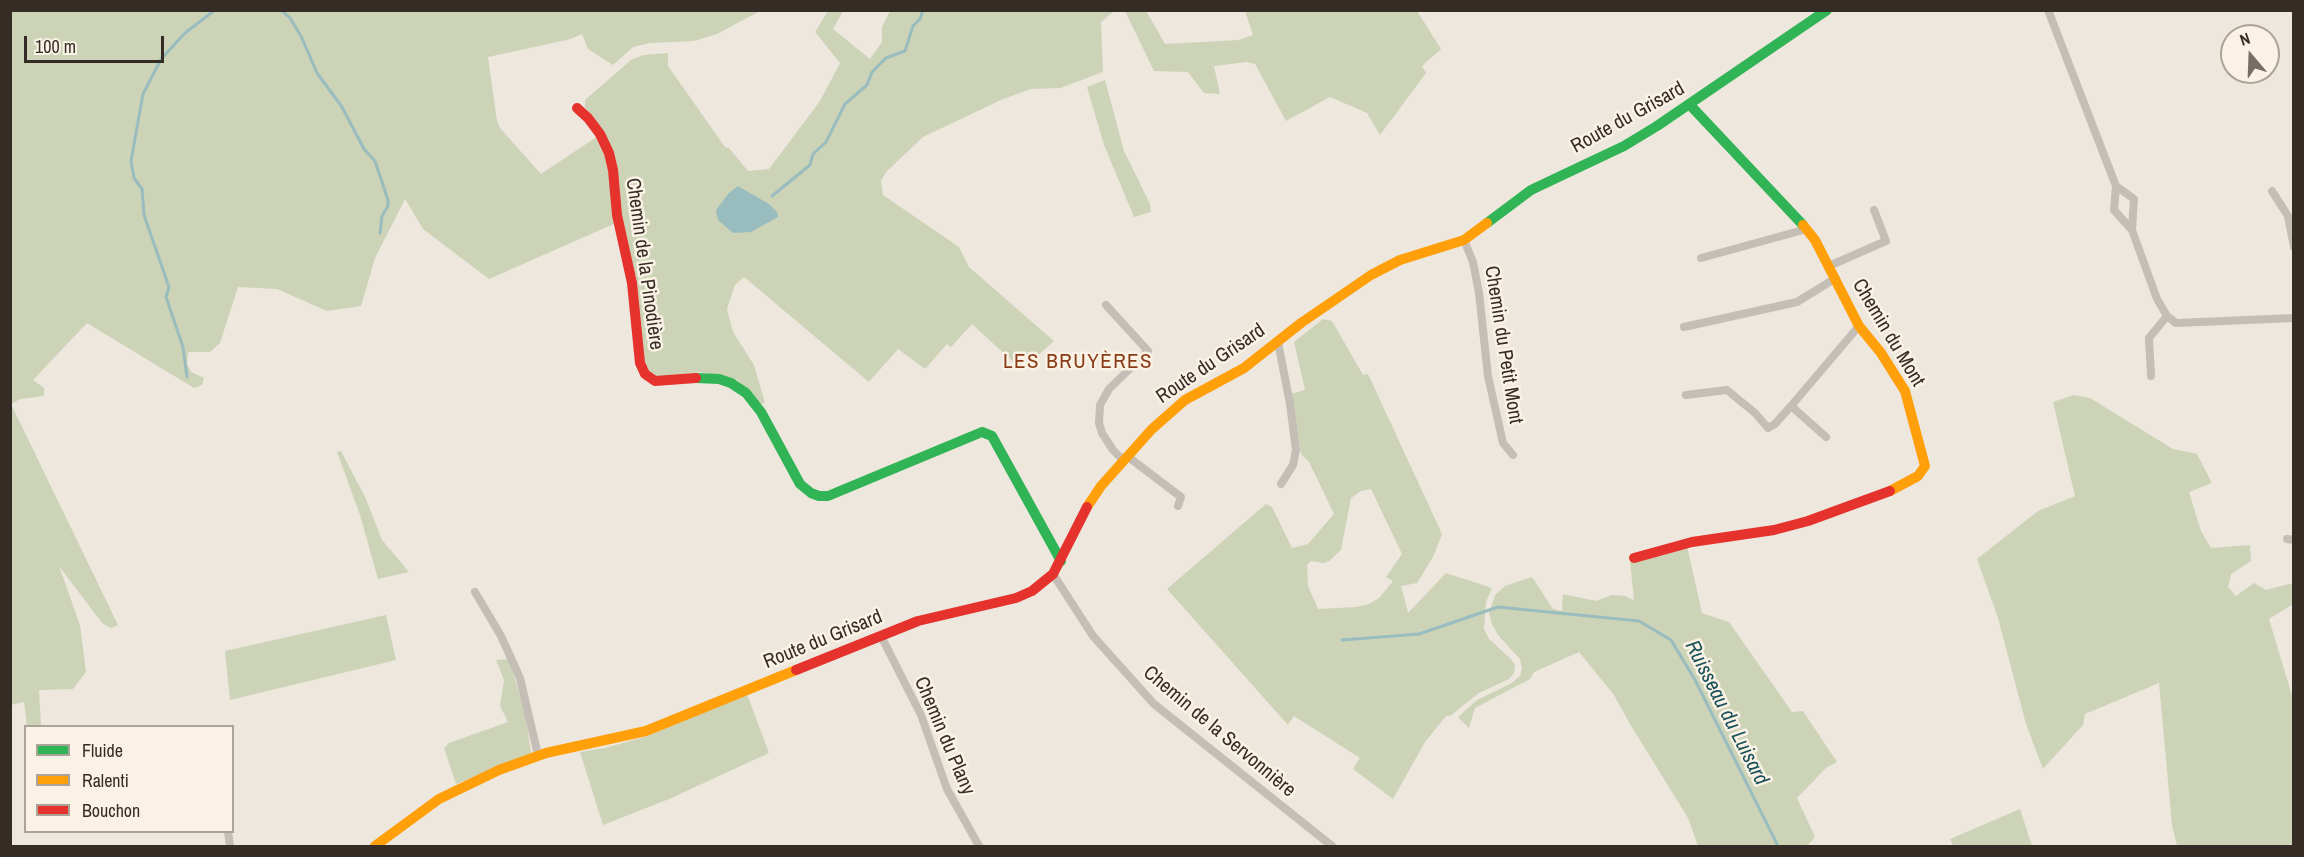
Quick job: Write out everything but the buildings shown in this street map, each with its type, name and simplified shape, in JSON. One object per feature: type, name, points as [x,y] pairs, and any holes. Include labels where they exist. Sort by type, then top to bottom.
[{"type":"street","name":"Route du Grisard","points":[[375,846],[440,799],[482,777],[538,755],[646,731],[934,616],[1016,598],[1032,591],[1053,574],[1093,496],[1152,429],[1185,400],[1244,368],[1322,308],[1385,267],[1464,240],[1531,190],[1624,146],[1690,105],[1827,10]]},
{"type":"street","points":[[2048,10],[2116,186],[2114,210],[2132,230]]},
{"type":"street","name":"Chemin du Mont","points":[[1634,558],[1692,542],[1774,530],[1808,520],[1891,491],[1910,482],[1923,470],[1923,455],[1905,391],[1881,353],[1859,326],[1808,229],[1690,105]]},
{"type":"street","name":"Chemin de la Pinodière","points":[[577,108],[600,134],[609,153],[617,215],[632,283],[640,363],[645,374],[655,381],[688,376],[719,379],[731,383],[746,393],[760,412],[800,484],[819,496],[828,496],[982,432],[992,436],[1061,561]]},
{"type":"street","points":[[2116,186],[2133,199],[2132,230],[2157,299],[2167,316],[2176,323],[2294,318]]},
{"type":"street","points":[[2272,191],[2288,216],[2294,247]]},
{"type":"street","points":[[1829,266],[1886,241],[1874,210]]},
{"type":"street","points":[[1701,258],[1808,229]]},
{"type":"street","name":"Chemin du Petit Mont","points":[[1464,240],[1473,262],[1479,293],[1488,376],[1503,443],[1513,455]]},
{"type":"street","points":[[1684,327],[1797,302],[1836,279]]},
{"type":"street","points":[[1106,305],[1148,351],[1109,389],[1100,405],[1099,423],[1102,433],[1113,450],[1181,497],[1178,506]]},
{"type":"street","points":[[2151,376],[2149,338],[2167,316]]},
{"type":"street","points":[[1686,395],[1727,390],[1755,412],[1768,428],[1775,424],[1859,326]]},
{"type":"street","points":[[1278,342],[1296,450],[1293,465],[1281,484]]},
{"type":"street","points":[[1791,406],[1827,438]]},
{"type":"street","name":"Chemin de la Servonnière","points":[[1053,574],[1093,636],[1154,704],[1332,846]]},
{"type":"street","points":[[475,592],[501,636],[520,678],[538,755]]},
{"type":"street","name":"Chemin du Plany","points":[[881,636],[928,731],[947,789],[980,846]]},
{"type":"green space","points":[[11,11],[760,11],[717,34],[694,41],[650,43],[633,47],[613,65],[588,49],[582,34],[571,39],[488,57],[500,128],[541,174],[598,136],[607,157],[616,223],[489,279],[423,229],[405,199],[375,258],[361,306],[327,311],[277,289],[238,287],[220,343],[210,352],[188,352],[187,364],[191,372],[204,378],[202,385],[194,388],[87,323],[33,380],[44,388],[44,396],[20,399],[11,404]]},
{"type":"green space","points":[[828,11],[843,11],[833,29],[870,59],[882,42],[882,27],[890,11],[1114,11],[1101,22],[1103,72],[1060,88],[1031,89],[1003,99],[923,137],[886,172],[881,181],[883,195],[959,247],[969,267],[1054,341],[1022,370],[972,324],[951,347],[947,344],[925,369],[898,349],[869,382],[744,277],[735,285],[727,309],[733,332],[754,365],[765,403],[761,404],[738,380],[699,372],[660,378],[648,371],[643,361],[635,287],[599,125],[585,107],[585,100],[631,60],[643,55],[668,53],[668,66],[725,147],[729,148],[748,171],[769,169],[820,101],[840,63],[815,32]]},
{"type":"green space","points":[[1125,11],[1146,11],[1165,44],[1239,40],[1253,35],[1245,11],[1417,11],[1441,49],[1422,66],[1426,73],[1380,135],[1367,113],[1330,97],[1286,121],[1255,64],[1247,62],[1214,66],[1220,94],[1204,93],[1188,72],[1154,71]]},
{"type":"green space","points":[[1105,80],[1124,151],[1150,204],[1151,212],[1134,217],[1104,145],[1087,87]]},
{"type":"green space","points":[[1323,319],[1332,321],[1363,375],[1368,374],[1442,534],[1433,557],[1417,583],[1401,586],[1408,613],[1446,573],[1492,588],[1486,602],[1484,629],[1489,639],[1515,665],[1514,673],[1509,679],[1479,693],[1450,716],[1446,716],[1425,742],[1393,799],[1353,769],[1360,758],[1294,716],[1288,725],[1167,589],[1266,504],[1272,507],[1292,548],[1308,544],[1334,514],[1309,462],[1301,454],[1291,394],[1305,390],[1294,342]],"holes":[[[1371,489],[1402,554],[1386,577],[1393,581],[1379,598],[1369,604],[1356,607],[1318,609],[1308,586],[1307,565],[1311,561],[1324,563],[1329,561],[1341,550],[1351,498],[1361,491]]]},
{"type":"green space","points":[[2074,395],[2090,398],[2173,449],[2197,454],[2212,483],[2189,492],[2201,531],[2211,548],[2250,545],[2251,561],[2231,574],[2228,587],[2236,596],[2254,583],[2266,590],[2293,583],[2293,604],[2269,619],[2293,699],[2293,846],[2177,846],[2172,825],[2159,683],[2085,714],[2083,725],[2043,769],[2026,724],[1998,618],[1977,559],[2038,511],[2075,496],[2053,402]]},
{"type":"green space","points":[[11,404],[118,625],[111,628],[102,623],[59,566],[80,625],[86,672],[73,689],[39,690],[41,725],[27,725],[24,702],[11,705]]},
{"type":"green space","points":[[341,451],[366,499],[382,540],[409,572],[378,579],[360,515],[337,452]]},
{"type":"green space","points":[[1687,546],[1702,613],[1729,622],[1792,712],[1803,711],[1837,762],[1826,768],[1797,798],[1815,837],[1807,846],[1698,846],[1688,818],[1614,695],[1579,652],[1534,672],[1530,679],[1475,708],[1469,728],[1458,717],[1477,700],[1512,683],[1520,676],[1522,668],[1520,659],[1498,635],[1489,613],[1495,595],[1505,586],[1532,577],[1553,609],[1562,611],[1563,594],[1596,601],[1612,595],[1625,596],[1634,600],[1630,562]]},
{"type":"green space","points":[[386,615],[396,660],[230,700],[225,651]]},
{"type":"green space","points":[[509,659],[525,712],[531,753],[456,784],[444,748],[449,743],[508,722],[500,706],[504,680],[496,660]]},
{"type":"green space","points":[[747,694],[769,753],[669,799],[603,825],[580,752],[605,748],[648,736]]},
{"type":"green space","points":[[2020,809],[2032,846],[1953,846],[1950,839]]},
{"type":"water","points":[[738,186],[769,204],[777,212],[778,217],[751,232],[733,233],[718,220],[716,210],[729,193]]},
{"type":"waterway","points":[[187,377],[183,347],[166,297],[169,287],[144,215],[142,189],[134,178],[131,161],[143,94],[161,59],[185,33],[215,10]]},
{"type":"waterway","points":[[281,10],[290,18],[301,36],[317,73],[342,107],[364,149],[375,161],[388,200],[388,206],[382,216],[380,233]]},
{"type":"waterway","points":[[772,196],[810,165],[813,154],[826,142],[845,104],[867,85],[872,72],[886,58],[905,51],[913,26],[920,19],[923,10]]},
{"type":"waterway","name":"Ruisseau du Luisard","points":[[1342,640],[1419,634],[1498,607],[1639,621],[1671,640],[1695,680],[1778,846]]},
{"type":"traffic: fast","points":[[1487,223],[1531,190],[1624,146],[1657,126],[1827,10]]},
{"type":"traffic: fast","points":[[1690,105],[1803,225]]},
{"type":"traffic: fast","points":[[696,378],[719,379],[731,383],[746,393],[761,412],[800,484],[819,496],[828,496],[982,432],[992,436],[1061,561]]},
{"type":"traffic: slow","points":[[1087,507],[1101,486],[1152,429],[1185,400],[1244,368],[1301,323],[1371,275],[1400,260],[1464,240],[1487,223]]},
{"type":"traffic: slow","points":[[1803,225],[1815,240],[1859,326],[1881,353],[1905,391],[1925,466],[1918,476],[1890,491]]},
{"type":"traffic: slow","points":[[375,846],[439,799],[499,770],[546,753],[646,731],[796,670]]},
{"type":"traffic: jam","points":[[577,108],[600,134],[609,153],[617,215],[632,283],[640,363],[645,374],[655,381],[696,378]]},
{"type":"traffic: jam","points":[[1634,558],[1692,542],[1774,530],[1808,521],[1890,491]]},
{"type":"traffic: jam","points":[[796,670],[918,621],[1016,598],[1032,591],[1053,574],[1087,507]]},
{"type":"district","name":"LES BRUYÈRES","points":[[1078,362]]}]
